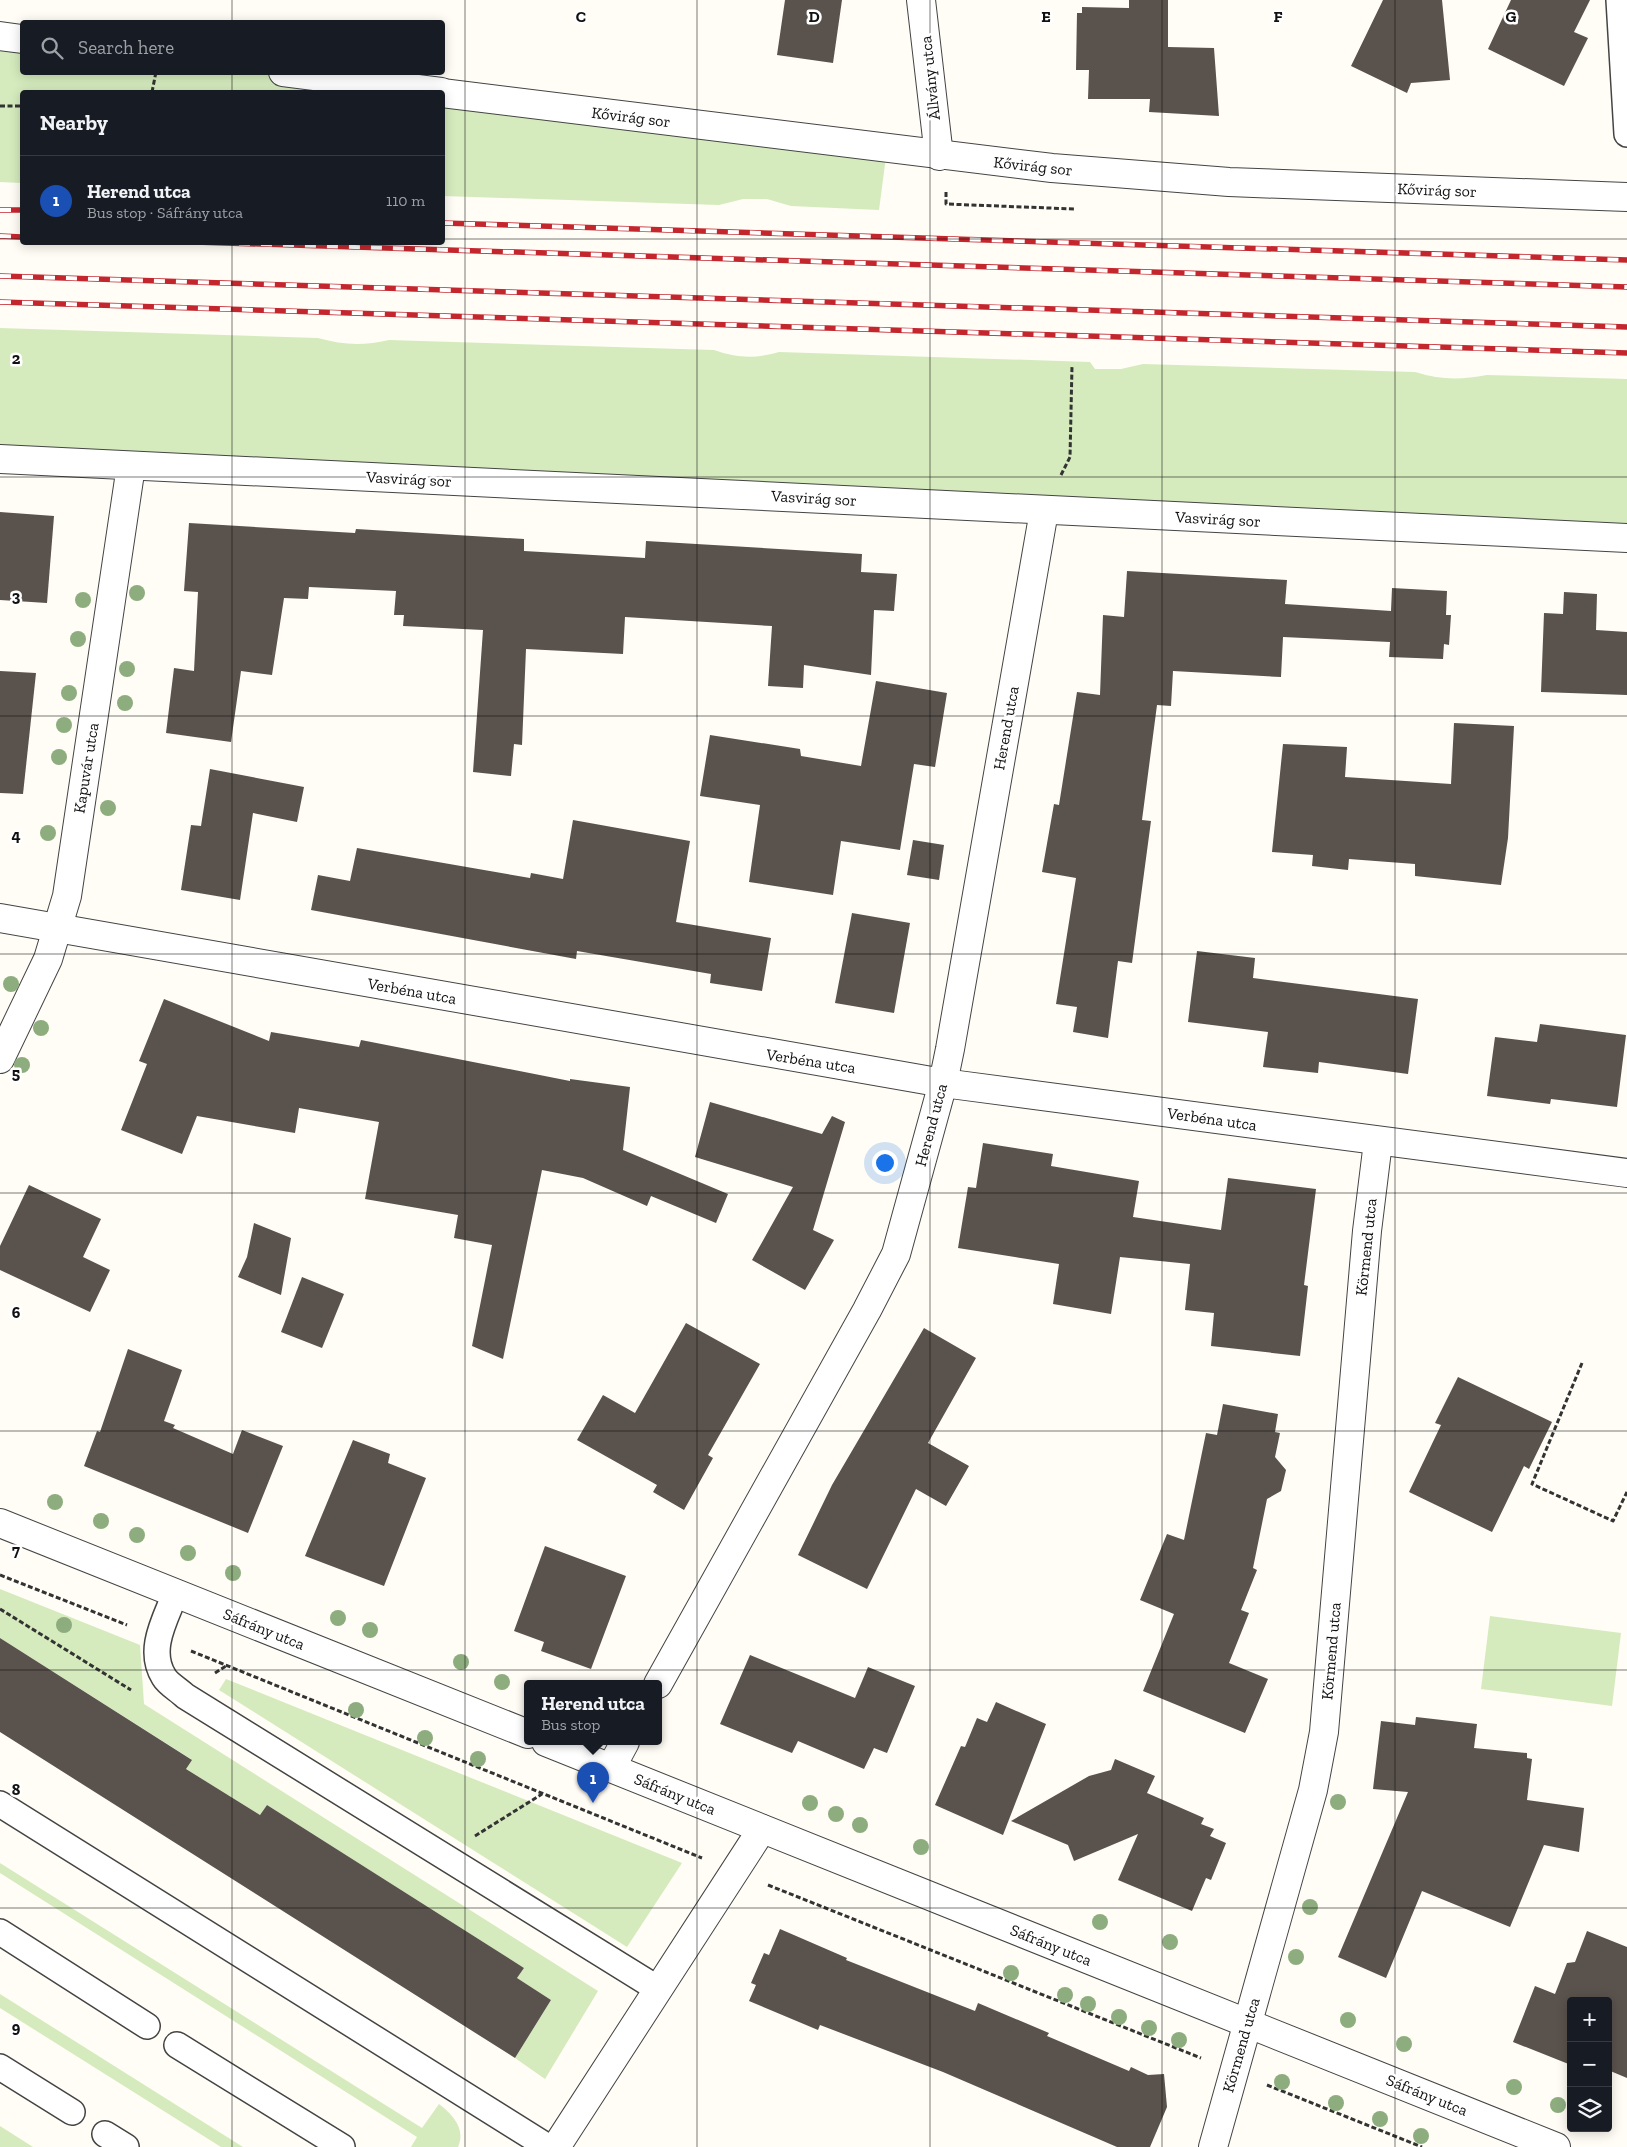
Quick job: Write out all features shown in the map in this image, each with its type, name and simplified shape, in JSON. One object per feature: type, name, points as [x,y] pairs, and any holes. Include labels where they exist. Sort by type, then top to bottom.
[{"type":"street","name":"Állvány utca","points":[[921,0],[939,156]]},
{"type":"street","points":[[0,36],[20,39]]},
{"type":"street","name":"Kővirág sor","points":[[306,75],[419,90]]},
{"type":"street","name":"Kővirág sor","points":[[445,93],[939,156],[1052,168],[1229,182],[1627,197]]},
{"type":"street","name":"Vasvirág sor","points":[[0,459],[1627,538]]},
{"type":"street","name":"Kapuvár utca","points":[[0,1059],[48,959],[67,896],[131,466]]},
{"type":"street","name":"Herend utca","points":[[660,1680],[867,1310],[896,1254],[943,1083],[1044,510]]},
{"type":"street","name":"Verbéna utca","points":[[0,918],[943,1083],[1378,1142],[1627,1173]]},
{"type":"street","name":"Körmend utca","points":[[1213,2147],[1313,1790],[1324,1732],[1366,1241],[1378,1142]]},
{"type":"street","name":"Sáfrány utca","points":[[0,1523],[524,1732]]},
{"type":"street","name":"Sáfrány utca","points":[[554,1745],[1556,2147]]},
{"type":"street","points":[[611,1768],[623,1745]]},
{"type":"street","points":[[556,2147],[762,1830]]},
{"type":"lane","points":[[1619,0],[1627,134]]},
{"type":"lane","points":[[175,1594],[158,1638],[156,1654],[164,1678],[185,1696],[658,1989]]},
{"type":"lane","points":[[0,1804],[548,2147]]},
{"type":"lane","points":[[0,1932],[147,2026]]},
{"type":"lane","points":[[177,2045],[342,2147]]},
{"type":"lane","points":[[0,2066],[72,2112]]},
{"type":"lane","points":[[105,2134],[126,2147]]},
{"type":"path","points":[[152,90],[155,75]]},
{"type":"path","points":[[0,106],[20,106]]},
{"type":"path","points":[[1044,510],[1070,457],[1072,366]]},
{"type":"path","points":[[1582,1363],[1532,1484],[1613,1521],[1627,1492]]},
{"type":"path","points":[[0,1575],[734,1872],[1422,2147]]},
{"type":"path","points":[[0,1609],[138,1695]]},
{"type":"path","points":[[185,1696],[226,1666]]},
{"type":"path","points":[[444,1856],[542,1794]]},
{"type":"green space","points":[[0,36],[20,39],[20,75],[307,75],[425,90],[20,90],[20,183],[0,182]]},
{"type":"green space","points":[[445,93],[887,149],[879,210],[791,206],[767,199],[743,199],[719,205],[445,196]]},
{"type":"green space","points":[[0,328],[318,338],[353,344],[389,340],[714,350],[746,357],[779,352],[1090,362],[1095,369],[1121,369],[1143,364],[1415,372],[1434,377],[1451,378],[1487,375],[1627,379],[1627,538],[0,459]]},
{"type":"green space","points":[[0,1589],[140,1645],[144,1704],[598,1991],[545,2079],[515,2058],[551,2000],[517,1978],[524,1968],[267,1805],[260,1815],[186,1769],[191,1759],[0,1638]]},
{"type":"green space","points":[[1490,1616],[1621,1633],[1612,1706],[1481,1689]]},
{"type":"green space","points":[[226,1679],[682,1863],[627,1947],[219,1690]]},
{"type":"green space","points":[[0,1863],[422,2128],[439,2104],[457,2123],[460,2134],[458,2147],[411,2147],[417,2137],[0,1873]]},
{"type":"green space","points":[[0,1994],[243,2147],[221,2147],[0,2008]]},
{"type":"green space","points":[[0,2126],[33,2147],[0,2147]]},
{"type":"building","points":[[785,0],[842,0],[833,63],[777,55]]},
{"type":"building","points":[[1129,0],[1168,0],[1168,47],[1214,48],[1219,116],[1149,112],[1150,99],[1088,99],[1089,70],[1076,70],[1077,13],[1082,13],[1082,7],[1129,8]]},
{"type":"building","points":[[1383,0],[1442,0],[1450,80],[1411,83],[1407,93],[1351,66]]},
{"type":"building","points":[[1511,0],[1590,0],[1574,32],[1588,38],[1564,86],[1488,49]]},
{"type":"building","points":[[0,512],[54,516],[47,603],[0,600]]},
{"type":"building","points":[[189,523],[355,533],[356,529],[524,539],[524,551],[645,558],[646,541],[862,554],[861,572],[897,574],[894,611],[874,610],[871,675],[804,665],[803,688],[768,686],[772,626],[625,617],[623,654],[526,649],[522,745],[514,744],[511,776],[473,772],[483,630],[403,626],[404,615],[394,615],[396,591],[309,587],[308,599],[284,598],[272,675],[241,671],[231,742],[166,733],[174,668],[194,671],[198,592],[184,591]]},
{"type":"building","points":[[1127,571],[1287,580],[1285,604],[1391,611],[1392,588],[1447,591],[1446,615],[1451,615],[1449,645],[1444,644],[1443,659],[1389,657],[1390,642],[1283,637],[1281,677],[1173,671],[1171,706],[1157,705],[1142,820],[1151,821],[1132,963],[1118,961],[1108,1038],[1073,1032],[1077,1007],[1056,1004],[1076,878],[1042,872],[1054,804],[1059,805],[1077,692],[1100,695],[1103,615],[1124,617]]},
{"type":"building","points":[[1564,592],[1597,594],[1596,630],[1627,632],[1627,695],[1541,692],[1544,613],[1563,614]]},
{"type":"building","points":[[0,671],[36,673],[23,794],[0,793]]},
{"type":"building","points":[[876,681],[947,693],[935,767],[914,764],[900,850],[841,841],[833,895],[749,882],[760,805],[700,796],[710,735],[800,749],[801,756],[861,766]]},
{"type":"building","points":[[1454,723],[1514,726],[1508,838],[1501,885],[1415,876],[1415,864],[1349,859],[1348,870],[1312,866],[1313,855],[1272,852],[1283,744],[1347,747],[1345,777],[1451,784]]},
{"type":"building","points":[[210,769],[304,787],[297,822],[253,813],[240,900],[181,890],[191,825],[201,826]]},
{"type":"building","points":[[573,820],[690,841],[676,922],[771,938],[762,991],[710,983],[711,974],[577,951],[576,959],[311,910],[318,875],[350,881],[357,848],[530,878],[531,873],[563,879]]},
{"type":"building","points":[[913,840],[944,845],[939,880],[907,875]]},
{"type":"building","points":[[852,913],[910,923],[894,1013],[835,1003]]},
{"type":"building","points":[[1197,951],[1255,958],[1253,978],[1418,999],[1408,1074],[1319,1062],[1318,1073],[1263,1067],[1268,1032],[1188,1022]]},
{"type":"building","points":[[164,999],[269,1041],[271,1032],[359,1047],[361,1040],[570,1081],[570,1079],[630,1087],[623,1150],[728,1194],[716,1223],[651,1196],[647,1206],[583,1178],[542,1170],[503,1359],[472,1346],[492,1245],[454,1238],[458,1215],[365,1199],[379,1122],[299,1108],[295,1133],[197,1116],[182,1154],[121,1130],[147,1064],[139,1061]]},
{"type":"building","points":[[1540,1024],[1626,1035],[1617,1107],[1551,1099],[1550,1104],[1487,1096],[1495,1037],[1537,1042]]},
{"type":"building","points":[[710,1102],[822,1134],[832,1116],[845,1122],[813,1230],[834,1240],[805,1290],[752,1260],[793,1187],[695,1157]]},
{"type":"building","points":[[983,1143],[1053,1154],[1051,1166],[1139,1181],[1133,1217],[1221,1230],[1228,1178],[1316,1189],[1304,1285],[1308,1286],[1300,1356],[1211,1346],[1214,1313],[1185,1310],[1190,1264],[1120,1257],[1111,1314],[1053,1304],[1059,1264],[958,1248],[968,1187],[976,1188]]},
{"type":"building","points":[[29,1185],[101,1219],[83,1257],[110,1270],[90,1312],[0,1270],[0,1246]]},
{"type":"building","points":[[254,1223],[291,1238],[281,1295],[238,1277],[247,1257]]},
{"type":"building","points":[[302,1277],[344,1294],[322,1348],[281,1332]]},
{"type":"building","points":[[686,1323],[760,1364],[708,1455],[713,1458],[684,1510],[653,1492],[657,1485],[577,1440],[603,1395],[635,1413]]},
{"type":"building","points":[[924,1328],[976,1358],[928,1443],[969,1466],[946,1506],[916,1489],[867,1589],[798,1555],[832,1485]]},
{"type":"building","points":[[128,1349],[182,1370],[164,1421],[175,1425],[173,1428],[233,1454],[242,1430],[283,1446],[248,1533],[84,1466],[97,1431],[100,1432]]},
{"type":"building","points":[[1458,1377],[1552,1422],[1529,1469],[1524,1466],[1492,1532],[1409,1492],[1441,1425],[1435,1423]]},
{"type":"building","points":[[1223,1404],[1278,1414],[1275,1432],[1280,1433],[1275,1457],[1286,1470],[1281,1491],[1267,1499],[1253,1568],[1257,1570],[1241,1610],[1249,1613],[1229,1663],[1268,1679],[1245,1733],[1143,1691],[1174,1614],[1140,1600],[1167,1534],[1184,1540],[1206,1433],[1217,1435]]},
{"type":"building","points":[[353,1440],[390,1454],[388,1463],[426,1478],[384,1586],[305,1556]]},
{"type":"building","points":[[545,1546],[626,1576],[591,1669],[541,1651],[544,1642],[514,1631]]},
{"type":"building","points":[[0,1638],[192,1760],[186,1769],[260,1815],[267,1805],[524,1968],[517,1978],[551,2000],[515,2058],[0,1732]]},
{"type":"building","points":[[750,1655],[855,1698],[868,1667],[915,1686],[887,1753],[874,1748],[864,1769],[798,1741],[792,1753],[720,1724]]},
{"type":"building","points":[[996,1702],[1046,1724],[1003,1835],[935,1805],[961,1746],[965,1747],[977,1718],[987,1722]]},
{"type":"building","points":[[1416,1717],[1477,1724],[1474,1748],[1527,1753],[1527,1758],[1532,1759],[1527,1800],[1584,1808],[1579,1852],[1544,1845],[1510,1927],[1422,1891],[1386,1978],[1338,1957],[1408,1792],[1373,1789],[1381,1721],[1415,1725]]},
{"type":"building","points":[[1115,1759],[1155,1776],[1147,1793],[1204,1818],[1201,1824],[1214,1829],[1210,1836],[1226,1843],[1211,1880],[1206,1878],[1192,1911],[1118,1880],[1138,1834],[1074,1861],[1068,1845],[1011,1821],[1089,1776],[1111,1770]]},
{"type":"building","points":[[780,1929],[847,1958],[846,1960],[975,2011],[978,2003],[1049,2033],[1047,2036],[1129,2071],[1131,2067],[1148,2075],[1164,2074],[1167,2107],[1150,2147],[1117,2147],[943,2072],[820,2025],[818,2030],[749,2001],[756,1985],[751,1983],[764,1953],[769,1955]]},
{"type":"building","points":[[1587,1931],[1627,1947],[1627,2078],[1612,2072],[1612,1997],[1567,1997],[1567,2063],[1513,2042],[1535,1986],[1555,1994],[1567,1963],[1575,1962]]},
{"type":"railway","points":[[0,210],[20,210]]},
{"type":"railway","points":[[445,223],[1627,260]]},
{"type":"railway","points":[[0,236],[20,237]]},
{"type":"railway","points":[[290,245],[1627,287]]},
{"type":"railway","points":[[0,276],[1627,327]]},
{"type":"railway","points":[[0,302],[1627,353]]},
{"type":"place","name":"Herend utca","points":[[593,1803]]}]
